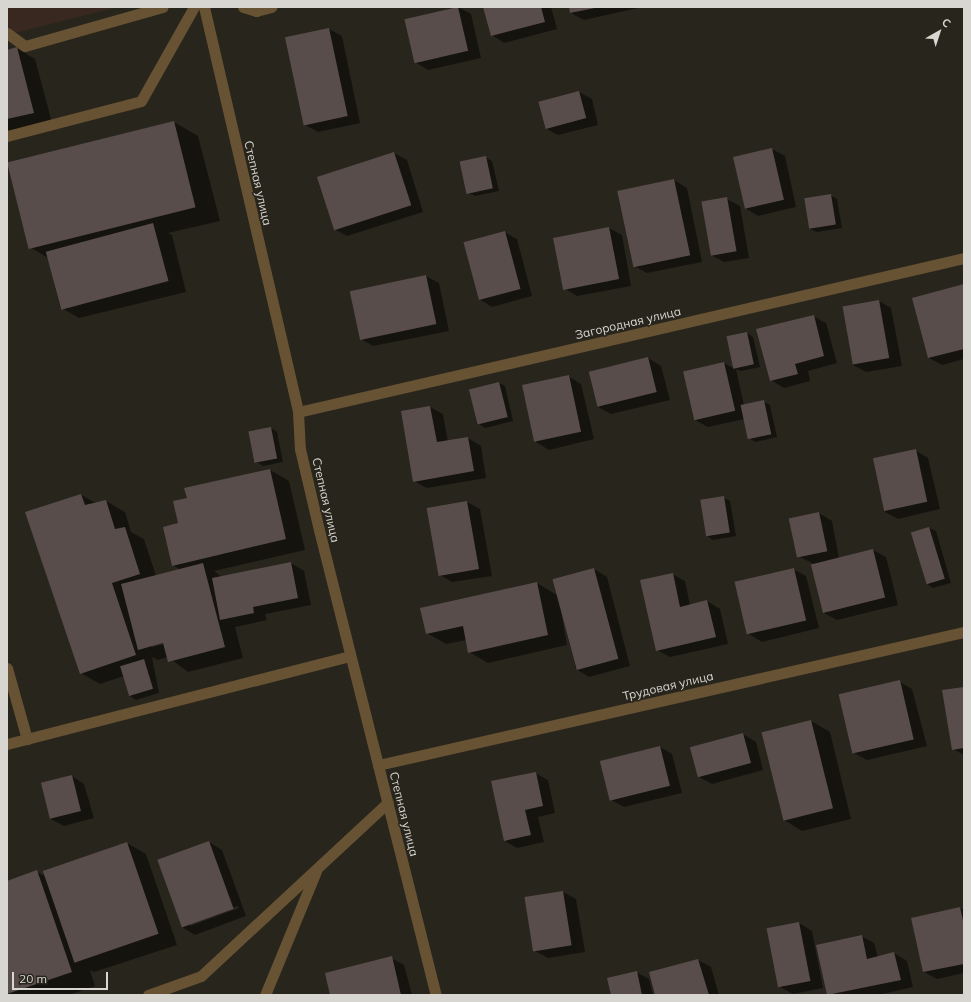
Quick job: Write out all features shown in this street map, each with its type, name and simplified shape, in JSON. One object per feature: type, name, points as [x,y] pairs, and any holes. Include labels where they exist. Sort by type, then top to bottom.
[{"type":"street","points":[[7,33],[26,46],[162,7]]},
{"type":"street","points":[[7,136],[141,101],[194,7]]},
{"type":"street","name":"Степная улица","points":[[204,7],[298,412],[300,449],[350,656],[436,995]]},
{"type":"street","points":[[243,7],[256,11],[271,7]]},
{"type":"street","name":"Загородная улица","points":[[298,412],[964,258]]},
{"type":"street","name":"Трудовая улица","points":[[378,765],[964,632]]},
{"type":"street","points":[[7,744],[350,656]]},
{"type":"street","points":[[7,668],[27,739]]},
{"type":"street","points":[[148,995],[201,976],[388,802]]},
{"type":"street","points":[[265,995],[317,868]]},
{"type":"shaded area","points":[[7,7],[118,7],[7,35]]},
{"type":"building","points":[[458,7],[468,51],[415,63],[404,19]]},
{"type":"building","points":[[483,7],[541,7],[545,22],[491,36]]},
{"type":"building","points":[[569,7],[595,7],[595,8],[570,13]]},
{"type":"building","points":[[329,28],[348,116],[304,125],[285,37]]},
{"type":"building","points":[[17,47],[34,113],[7,119],[7,50]]},
{"type":"building","points":[[579,91],[586,118],[546,129],[538,102]]},
{"type":"building","points":[[174,121],[196,207],[29,249],[7,163]]},
{"type":"building","points":[[772,148],[784,200],[745,209],[733,157]]},
{"type":"building","points":[[394,152],[411,205],[334,230],[317,177]]},
{"type":"building","points":[[486,156],[493,188],[466,194],[460,162]]},
{"type":"building","points":[[674,179],[690,255],[633,267],[617,191]]},
{"type":"building","points":[[831,194],[836,225],[809,229],[804,198]]},
{"type":"building","points":[[727,197],[737,251],[711,256],[701,202]]},
{"type":"building","points":[[153,223],[169,281],[61,310],[46,252]]},
{"type":"building","points":[[609,227],[619,279],[563,290],[553,238]]},
{"type":"building","points":[[505,231],[521,289],[479,300],[463,242]]},
{"type":"building","points":[[426,275],[436,324],[360,340],[350,291]]},
{"type":"building","points":[[964,284],[964,349],[928,358],[912,298]]},
{"type":"building","points":[[879,300],[889,358],[853,365],[843,306]]},
{"type":"building","points":[[814,315],[824,356],[795,364],[798,374],[770,381],[756,329]]},
{"type":"building","points":[[747,332],[754,364],[733,369],[726,336]]},
{"type":"building","points":[[648,357],[657,392],[598,407],[589,372]]},
{"type":"building","points":[[724,362],[735,411],[694,420],[683,371]]},
{"type":"building","points":[[569,375],[581,432],[534,442],[522,385]]},
{"type":"building","points":[[499,382],[508,417],[478,424],[469,389]]},
{"type":"building","points":[[764,400],[771,434],[748,439],[741,405]]},
{"type":"building","points":[[430,406],[437,442],[468,437],[474,471],[413,482],[401,411]]},
{"type":"building","points":[[271,427],[277,458],[255,463],[248,431]]},
{"type":"building","points":[[916,449],[927,502],[884,511],[873,458]]},
{"type":"building","points":[[270,469],[286,539],[172,566],[163,527],[178,523],[173,501],[187,498],[184,488]]},
{"type":"building","points":[[81,494],[85,505],[106,500],[115,529],[125,527],[140,574],[112,583],[136,655],[80,674],[25,512]]},
{"type":"building","points":[[724,496],[730,533],[706,536],[700,500]]},
{"type":"building","points":[[467,501],[479,569],[439,576],[427,508]]},
{"type":"building","points":[[819,512],[827,551],[797,558],[789,518]]},
{"type":"building","points":[[929,527],[945,579],[927,584],[911,533]]},
{"type":"building","points":[[873,549],[885,598],[823,613],[811,564]]},
{"type":"building","points":[[291,562],[298,598],[253,607],[254,613],[220,620],[212,578]]},
{"type":"building","points":[[203,563],[225,647],[168,662],[163,643],[138,650],[121,584]]},
{"type":"building","points":[[594,568],[618,659],[577,670],[552,579]]},
{"type":"building","points":[[794,568],[806,621],[747,634],[735,582]]},
{"type":"building","points":[[673,573],[680,607],[707,600],[716,637],[656,651],[640,580]]},
{"type":"building","points":[[537,582],[548,635],[468,653],[463,626],[426,634],[420,608]]},
{"type":"building","points":[[144,659],[153,689],[129,696],[120,666]]},
{"type":"building","points":[[900,680],[914,739],[852,754],[839,694]]},
{"type":"building","points":[[964,687],[964,748],[952,750],[942,690]]},
{"type":"building","points":[[811,720],[833,808],[784,821],[762,732]]},
{"type":"building","points":[[743,733],[751,763],[698,777],[690,747]]},
{"type":"building","points":[[660,746],[670,786],[610,801],[600,761]]},
{"type":"building","points":[[536,772],[543,806],[525,810],[531,835],[504,841],[491,781]]},
{"type":"building","points":[[72,775],[81,811],[50,819],[41,783]]},
{"type":"building","points":[[209,841],[234,909],[182,927],[157,860]]},
{"type":"building","points":[[127,842],[159,934],[74,963],[43,871]]},
{"type":"building","points":[[37,870],[72,972],[7,994],[7,881]]},
{"type":"building","points":[[563,891],[572,945],[533,951],[524,897]]},
{"type":"building","points":[[960,907],[964,925],[964,964],[923,972],[911,918]]},
{"type":"building","points":[[799,922],[810,981],[778,987],[767,928]]},
{"type":"building","points":[[862,935],[867,959],[894,952],[901,980],[827,995],[816,945]]},
{"type":"building","points":[[392,956],[401,995],[330,995],[325,973]]},
{"type":"building","points":[[698,959],[709,995],[655,995],[649,972]]},
{"type":"building","points":[[637,971],[642,995],[611,995],[607,978]]}]
